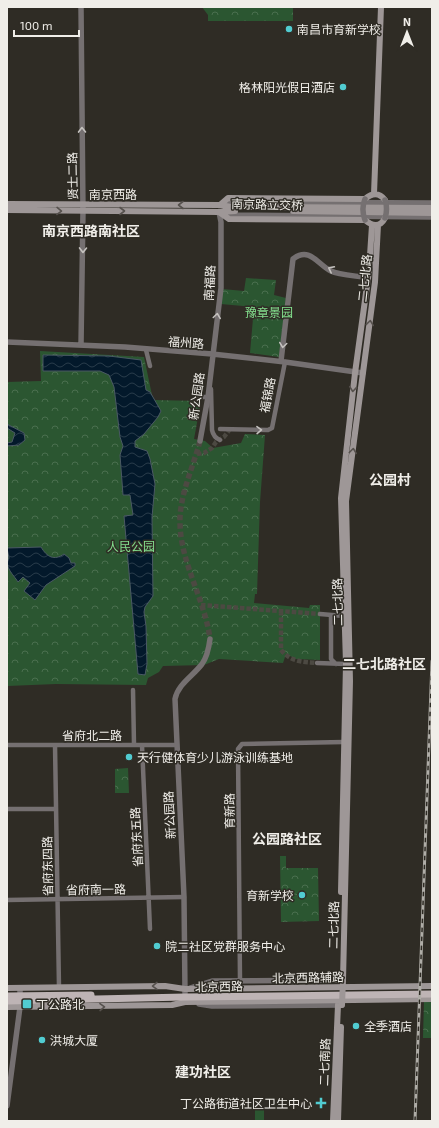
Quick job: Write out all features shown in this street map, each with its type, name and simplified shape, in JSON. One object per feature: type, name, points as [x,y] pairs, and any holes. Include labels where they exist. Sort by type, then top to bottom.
[{"type":"main road","points":[[374,194],[381,7]]},
{"type":"main road","points":[[220,205],[228,198],[365,199],[374,194],[380,195],[385,200]]},
{"type":"main road","name":"南京西路","points":[[7,204],[219,212]]},
{"type":"main road","name":"南京西路","points":[[7,210],[220,205]]},
{"type":"main road","name":"南京路立交桥","points":[[220,205],[230,207],[432,208]]},
{"type":"main road","points":[[219,212],[229,220],[365,220],[375,225],[384,221],[385,218]]},
{"type":"main road","name":"南京路立交桥","points":[[219,212],[432,213]]},
{"type":"main road","name":"二七北路","points":[[341,980],[346,664],[341,498],[355,373],[375,225]]},
{"type":"main road","name":"二七北路","points":[[341,980],[350,681],[346,502],[375,282],[375,225]]},
{"type":"main road","points":[[340,1005],[341,980]]},
{"type":"main road","name":"北京西路辅路","points":[[7,1007],[20,998],[59,988],[165,986],[185,995],[432,999]]},
{"type":"main road","name":"北京西路辅路","points":[[185,995],[432,986]]},
{"type":"main road","name":"北京西路辅路","points":[[7,988],[20,998]]},
{"type":"main road","name":"北京西路","points":[[7,996],[20,998],[432,990]]},
{"type":"main road","name":"北京西路","points":[[185,995],[432,994]]},
{"type":"main road","name":"北京西路","points":[[7,1001],[20,998]]},
{"type":"main road","name":"二七南路","points":[[333,1121],[340,1005]]},
{"type":"main road","name":"二七南路","points":[[338,1121],[340,1005]]},
{"type":"street","name":"贤士二路","points":[[81,7],[83,208],[81,345]]},
{"type":"street","points":[[365,199],[363,203],[363,214],[365,220]]},
{"type":"street","points":[[385,200],[385,218]]},
{"type":"street","name":"南京路立交桥","points":[[220,205],[232,202],[432,203]]},
{"type":"street","name":"南京路立交桥","points":[[219,212],[231,215],[432,217]]},
{"type":"street","name":"南福路","points":[[212,354],[221,288],[221,222],[219,212]]},
{"type":"street","name":"福锦路","points":[[220,429],[268,430],[272,428],[283,362],[293,259],[299,255],[310,256],[318,260],[331,271],[368,278]]},
{"type":"street","name":"福州路","points":[[7,342],[81,345],[212,354],[363,373]]},
{"type":"street","points":[[146,350],[150,366]]},
{"type":"street","name":"新公园路","points":[[200,441],[208,397],[212,354]]},
{"type":"street","points":[[211,369],[212,430],[213,434],[220,440]]},
{"type":"street","points":[[196,397],[208,397]]},
{"type":"street","points":[[320,614],[344,616]]},
{"type":"street","points":[[331,615],[331,659],[336,664]]},
{"type":"street","name":"新公园路","points":[[185,995],[184,897],[175,699],[176,694],[181,687],[203,663],[209,649],[210,639]]},
{"type":"street","points":[[317,663],[346,664]]},
{"type":"street","points":[[133,690],[134,745]]},
{"type":"street","name":"育新路","points":[[240,981],[238,749],[242,744],[344,742]]},
{"type":"street","name":"省府北二路","points":[[7,745],[177,745]]},
{"type":"street","name":"省府东四路","points":[[55,745],[59,988]]},
{"type":"street","name":"省府东五路","points":[[142,745],[150,929]]},
{"type":"street","points":[[7,809],[56,809]]},
{"type":"street","name":"省府南一路","points":[[7,900],[184,897]]},
{"type":"street","name":"北京西路辅路","points":[[185,995],[212,981],[341,980]]},
{"type":"street","name":"北京西路辅路","points":[[185,995],[212,1006],[340,1005]]},
{"type":"street","points":[[7,1106],[20,998]]},
{"type":"green space","points":[[202,7],[293,7],[293,21],[208,21],[208,15]]},
{"type":"green space","name":"豫章景园","points":[[246,278],[276,280],[274,295],[286,298],[279,357],[250,353],[254,307],[221,304],[222,289],[244,291]]},
{"type":"green space","name":"人民公园","points":[[40,351],[144,357],[153,400],[201,401],[194,439],[205,441],[213,448],[241,443],[245,434],[265,435],[260,502],[257,594],[255,594],[254,603],[309,608],[310,605],[320,605],[320,660],[296,659],[286,654],[283,663],[219,659],[204,665],[163,666],[159,672],[148,678],[146,685],[56,684],[7,686],[7,382],[41,381]]},
{"type":"green space","points":[[128,768],[129,793],[115,793],[115,769]]},
{"type":"green space","points":[[280,856],[286,856],[286,868],[318,868],[319,921],[281,922]]},
{"type":"green space","points":[[424,1001],[432,1001],[432,1038],[423,1038]]},
{"type":"green space","points":[[255,1109],[264,1109],[264,1121],[255,1121]]},
{"type":"water","points":[[43,355],[109,356],[141,360],[146,390],[150,392],[161,411],[144,434],[135,441],[135,447],[147,451],[155,484],[152,517],[153,596],[145,607],[144,612],[147,664],[145,675],[138,674],[124,516],[133,515],[130,495],[123,495],[120,455],[123,446],[120,437],[114,387],[109,375],[100,371],[43,371]]},
{"type":"water","points":[[7,424],[24,433],[25,440],[19,445],[7,446],[7,443],[12,442],[15,433],[7,428]]},
{"type":"water","points":[[41,547],[51,557],[57,557],[64,554],[69,558],[71,563],[75,563],[75,566],[46,585],[35,600],[24,591],[30,583],[23,577],[18,582],[8,567],[9,558],[7,548]]},
{"type":"tunnel","points":[[197,454],[204,453],[212,448],[216,442],[224,437],[230,429]]},
{"type":"tunnel","points":[[200,441],[184,493],[180,514],[180,524],[184,553],[203,610],[210,639]]},
{"type":"tunnel","points":[[201,605],[320,614]]},
{"type":"tunnel","points":[[281,611],[281,650],[293,659],[302,662],[317,663]]},
{"type":"railway","points":[[415,1121],[432,661]]},
{"type":"place","name":"南昌市育新学校","points":[[289,29]]},
{"type":"place","name":"格林阳光假日酒店","points":[[343,87]]},
{"type":"place","name":"天行健体育少儿游泳训练基地","points":[[129,757]]},
{"type":"place","name":"育新学校","points":[[302,895]]},
{"type":"place","name":"院二社区党群服务中心","points":[[157,946]]},
{"type":"place","name":"丁公路北","points":[[27,1004]]},
{"type":"place","name":"全季酒店","points":[[356,1026]]},
{"type":"place","name":"洪城大厦","points":[[42,1040]]},
{"type":"place","name":"丁公路街道社区卫生中心","points":[[321,1103]]},
{"type":"district","name":"南京西路南社区","points":[[91,230]]},
{"type":"district","name":"公园村","points":[[390,479]]},
{"type":"district","name":"二七北路社区","points":[[384,663]]},
{"type":"district","name":"公园路社区","points":[[287,838]]},
{"type":"district","name":"建功社区","points":[[203,1071]]}]
